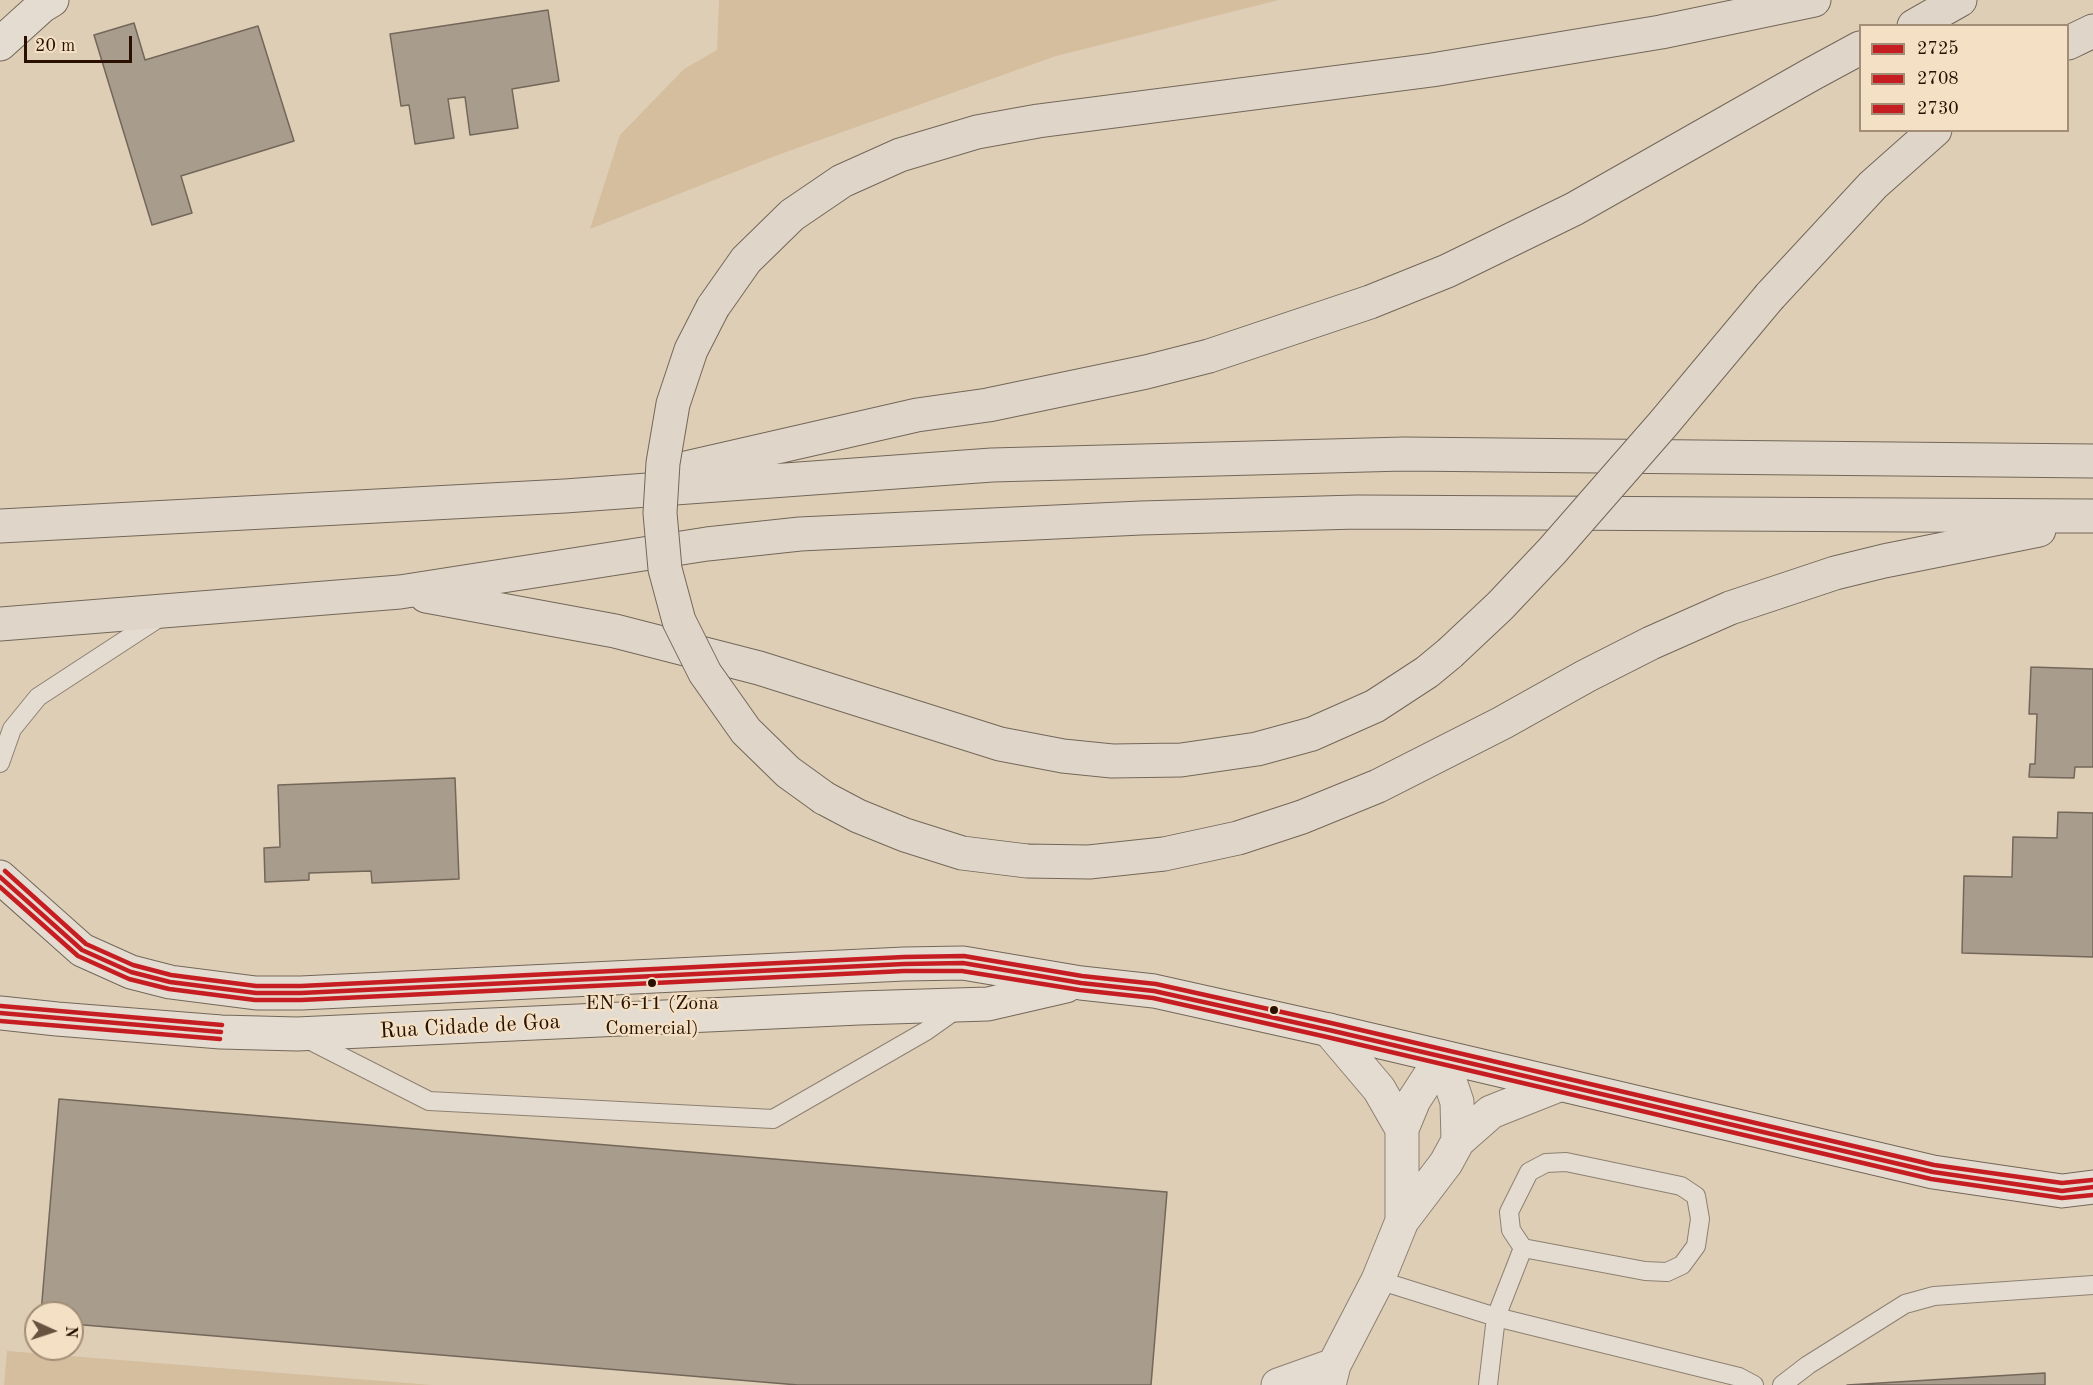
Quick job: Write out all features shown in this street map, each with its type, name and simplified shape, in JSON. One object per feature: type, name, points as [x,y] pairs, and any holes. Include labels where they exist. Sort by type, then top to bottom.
[{"type":"highway","points":[[1814,0],[1661,32],[1432,70],[1038,121],[977,132],[900,155],[842,181],[792,215],[746,260],[713,307],[691,350],[673,404],[663,463],[660,513],[665,570],[679,621],[705,674],[746,732],[788,772],[824,798],[858,816],[905,835],[962,853],[1027,861],[1089,862],[1164,854],[1238,838],[1302,817],[1378,786],[1502,723],[1586,676],[1730,608],[1835,573],[2093,517]]},
{"type":"highway","points":[[1918,24],[1960,0]]},
{"type":"highway","points":[[2069,42],[2093,31]]},
{"type":"highway","points":[[565,496],[917,415],[988,405],[1146,372],[1209,356],[1288,331],[1448,271],[1574,209],[1859,49]]},
{"type":"highway","points":[[400,592],[626,634],[759,668],[1000,744],[1063,756],[1112,760],[1181,760],[1257,749],[1312,734],[1376,706],[1427,672],[1500,606],[1552,551],[1663,424],[1770,296],[1873,185],[1933,132]]},
{"type":"highway","points":[[0,526],[565,496],[992,465],[1404,454],[2093,461]]},
{"type":"highway","points":[[0,624],[400,592],[708,544],[800,534],[1030,523],[1358,512],[2093,517]]},
{"type":"street","points":[[1,42],[27,0]]},
{"type":"street","points":[[1,42],[52,0]]},
{"type":"street","name":"Rua Cidade de Goa","points":[[0,877],[82,950],[131,972],[170,982],[256,993],[301,993],[963,963],[1082,983],[1154,991],[1933,1172],[2062,1191],[2093,1187]]},
{"type":"street","name":"Rua Cidade de Goa","points":[[0,1013],[221,1032],[297,1034],[988,1004],[1082,983]]},
{"type":"street","points":[[1329,1030],[1379,1089],[1402,1129]]},
{"type":"street","points":[[1402,1221],[1402,1129],[1414,1100],[1442,1057]]},
{"type":"street","points":[[1442,1057],[1457,1102],[1458,1141]]},
{"type":"street","points":[[1278,1385],[1332,1375],[1378,1280],[1402,1221],[1446,1163],[1458,1141],[1491,1112],[1559,1085]]},
{"type":"lane","points":[[0,764],[12,729],[38,697],[170,611]]},
{"type":"lane","points":[[297,1034],[429,1101],[773,1119],[926,1031],[962,1005]]},
{"type":"lane","points":[[1566,1162],[1681,1186],[1696,1196],[1700,1218],[1696,1246],[1682,1264],[1667,1272],[1645,1271],[1523,1248],[1511,1230],[1509,1212],[1529,1172],[1546,1164],[1566,1162]]},
{"type":"lane","points":[[1488,1385],[1496,1317],[1523,1248]]},
{"type":"lane","points":[[1378,1280],[1496,1317],[1738,1377],[1754,1385]]},
{"type":"lane","points":[[1782,1385],[1808,1365],[1905,1304],[1934,1296],[2093,1285]]},
{"type":"shaded area","points":[[719,0],[1279,0],[1056,56],[775,156],[590,229],[620,135],[684,69],[717,50]]},
{"type":"shaded area","points":[[7,1351],[24,1352],[24,1361],[84,1361],[84,1357],[432,1385],[4,1385]]},
{"type":"building","points":[[548,10],[559,81],[512,89],[518,128],[470,135],[465,97],[448,99],[454,138],[415,144],[409,105],[401,106],[390,34]]},
{"type":"building","points":[[134,23],[145,60],[258,26],[294,141],[181,176],[192,213],[152,225],[94,35]]},
{"type":"building","points":[[2031,667],[2093,669],[2093,767],[2075,767],[2074,778],[2029,777],[2030,764],[2035,764],[2037,714],[2029,714]]},
{"type":"building","points":[[455,778],[459,879],[372,883],[371,871],[309,873],[309,880],[265,882],[264,848],[280,847],[278,785]]},
{"type":"building","points":[[2058,812],[2093,813],[2093,957],[1962,953],[1964,876],[2012,877],[2013,837],[2057,838]]},
{"type":"building","points":[[59,1099],[1167,1192],[1151,1385],[798,1385],[84,1325],[84,1301],[42,1301]]},
{"type":"building","points":[[2045,1373],[2045,1385],[1847,1385]]},
{"type":"transit line","name":"2730","points":[[5,871],[86,944],[133,965],[171,975],[256,986],[301,986],[964,956],[1082,976],[1156,984],[1934,1165],[2062,1183],[2092,1180]]},
{"type":"transit line","name":"2725","points":[[0,877],[82,950],[131,972],[170,982],[256,993],[301,993],[963,963],[1081,983],[1154,991],[1933,1172],[2062,1191],[2093,1187]]},
{"type":"transit line","name":"2708","points":[[0,887],[78,956],[129,979],[169,989],[255,1000],[301,1000],[904,971],[962,971],[1080,990],[1153,998],[1931,1179],[2062,1198],[2093,1195]]},
{"type":"transit line","name":"2730","points":[[1,1006],[222,1025]]},
{"type":"transit line","name":"2725","points":[[0,1013],[221,1032]]},
{"type":"transit line","name":"2708","points":[[0,1021],[220,1039]]},
{"type":"place","name":"EN 6-11 (Zona Comercial)","points":[[652,983]]}]
